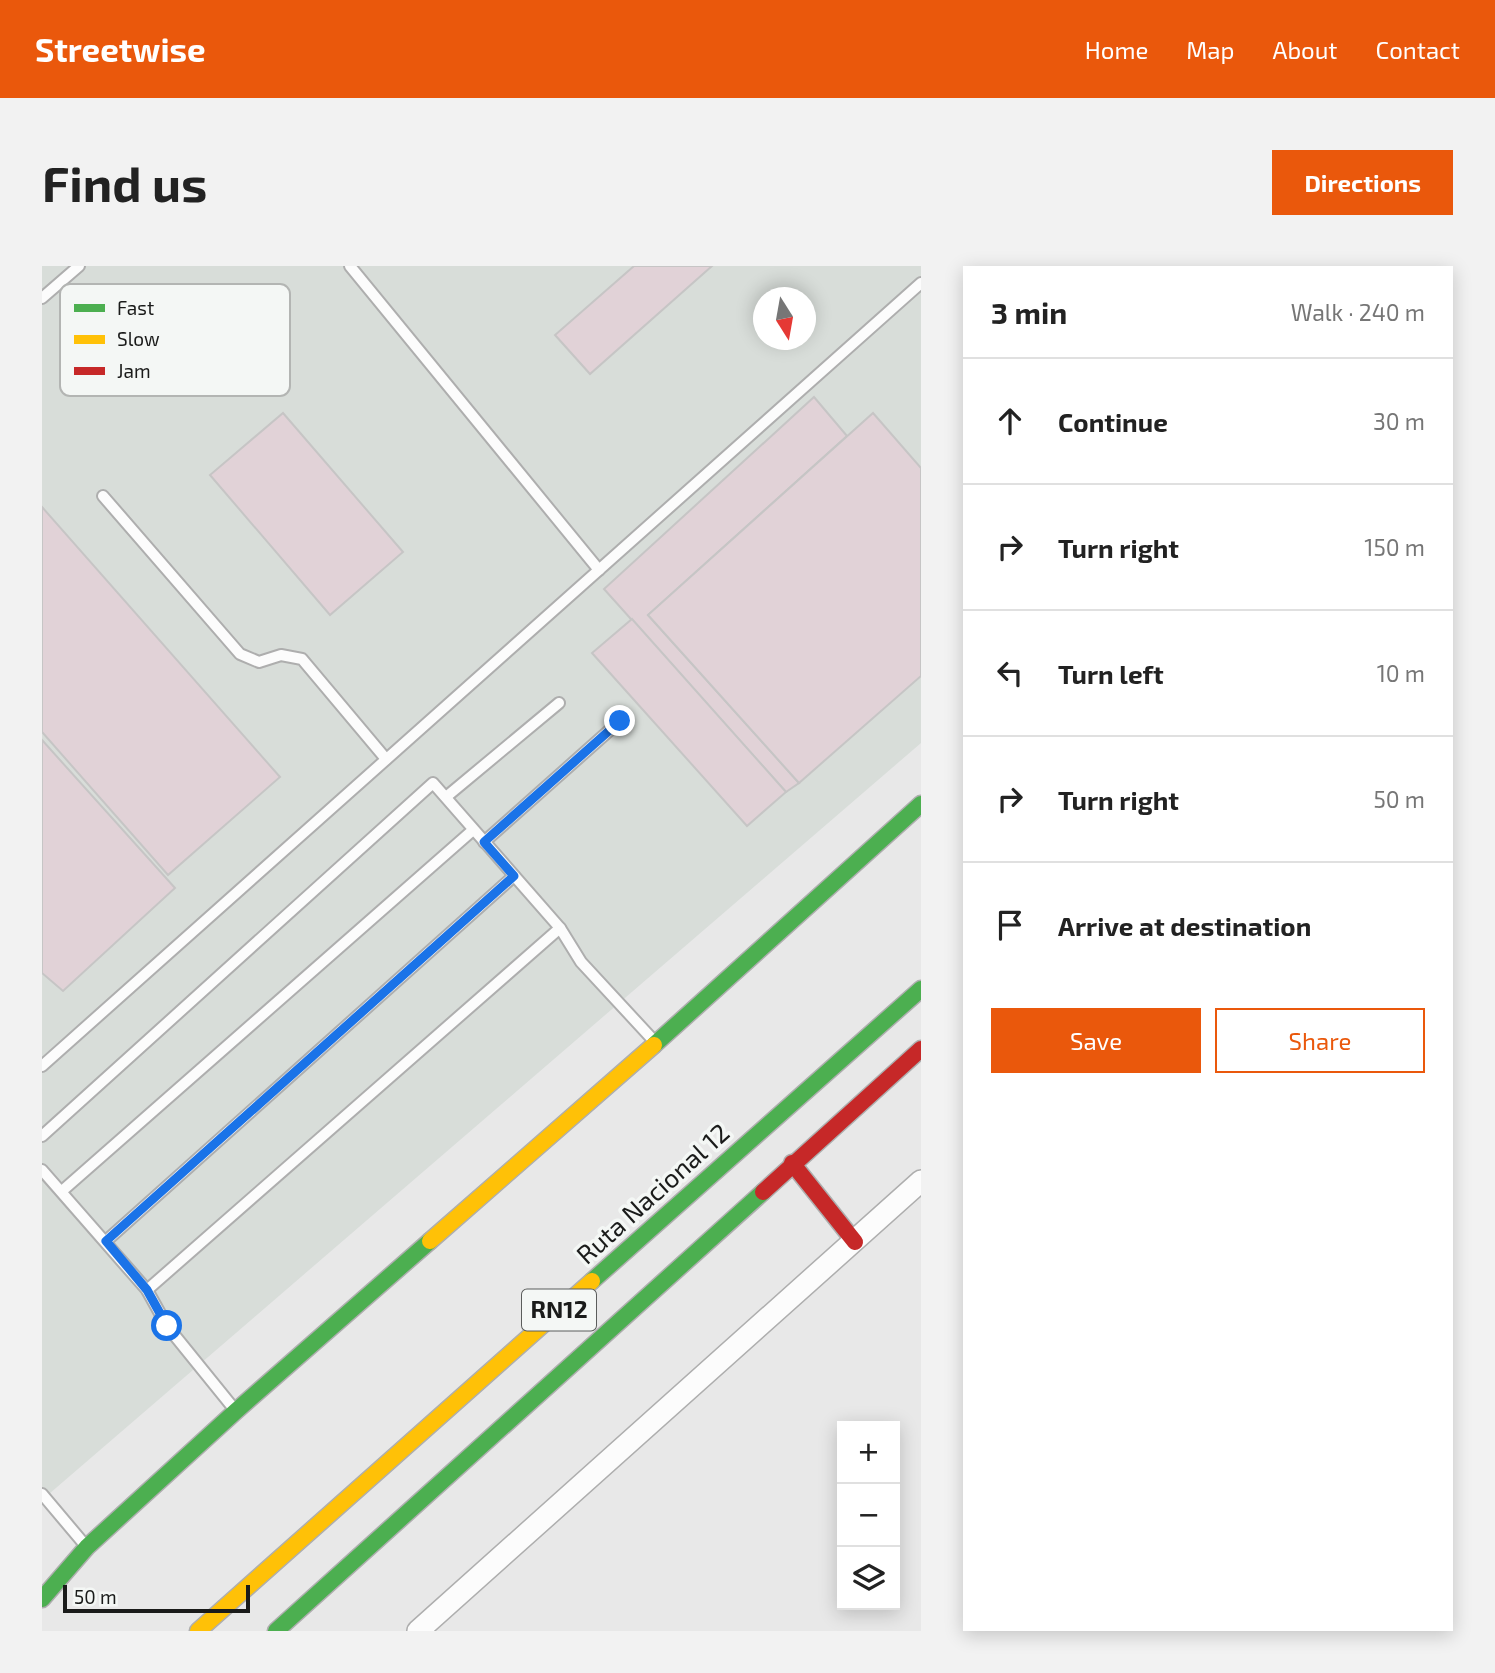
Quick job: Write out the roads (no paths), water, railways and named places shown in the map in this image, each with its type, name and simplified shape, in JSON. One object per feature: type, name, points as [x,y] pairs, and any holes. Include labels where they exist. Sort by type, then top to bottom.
[{"type":"main road","points":[[42,1599],[87,1547],[236,1411],[656,1043],[921,804]]},
{"type":"main road","name":"Ruta Nacional 12","points":[[198,1631],[921,989]]},
{"type":"main road","name":"RN12","points":[[276,1631],[921,1049]]},
{"type":"main road","points":[[792,1163],[855,1242]]},
{"type":"street","points":[[418,1631],[921,1181]]},
{"type":"lane","points":[[42,298],[79,266]]},
{"type":"lane","points":[[350,266],[598,570]]},
{"type":"lane","points":[[42,1066],[921,283]]},
{"type":"lane","points":[[103,496],[240,654],[259,662],[281,655],[302,659],[386,760]]},
{"type":"lane","points":[[446,797],[559,703]]},
{"type":"lane","points":[[484,842],[620,721]]},
{"type":"lane","points":[[42,1136],[433,782],[560,928],[582,962],[656,1043]]},
{"type":"lane","points":[[62,1191],[473,830]]},
{"type":"lane","points":[[106,1241],[514,876]]},
{"type":"lane","points":[[147,1290],[560,928]]},
{"type":"lane","points":[[42,1170],[147,1290],[167,1326],[236,1411]]},
{"type":"lane","points":[[42,1494],[87,1547]]}]
